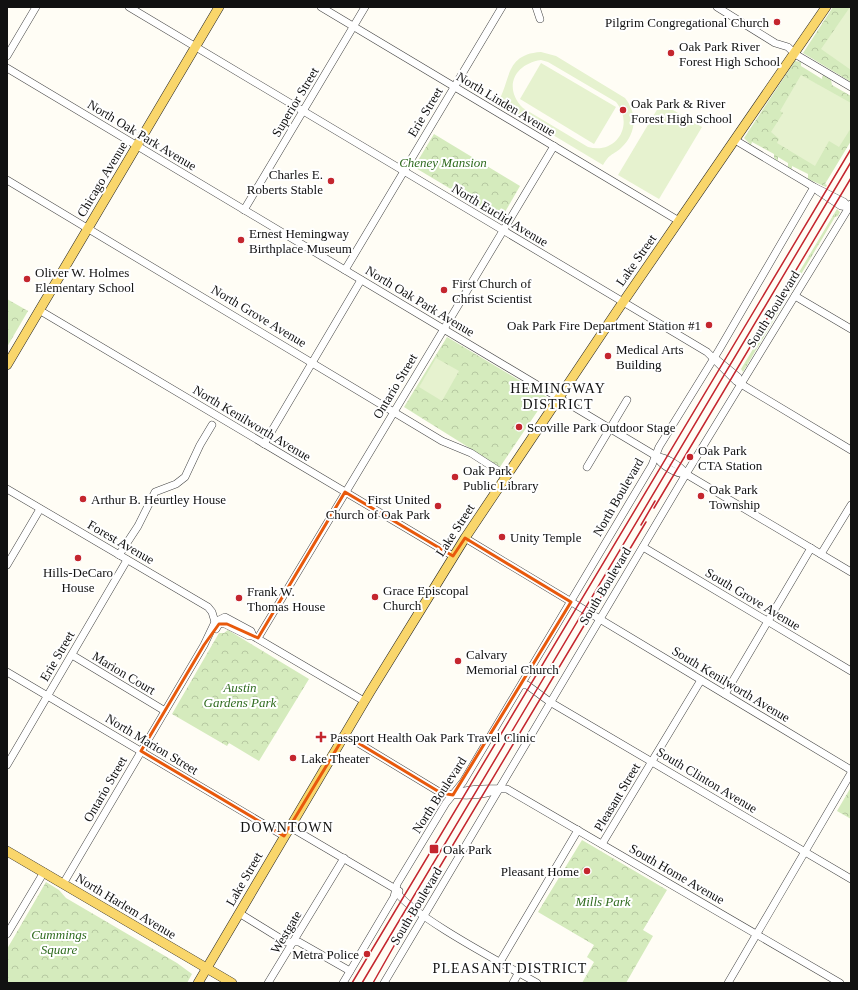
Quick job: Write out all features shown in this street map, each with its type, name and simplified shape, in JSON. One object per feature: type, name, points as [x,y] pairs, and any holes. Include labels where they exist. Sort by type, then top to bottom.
[{"type":"main road","name":"Chicago Avenue","points":[[7,365],[219,7]]},
{"type":"main road","name":"Lake Street","points":[[198,983],[364,702],[453,556],[623,302],[826,7]]},
{"type":"main road","name":"North Harlem Avenue","points":[[7,850],[232,983]]},
{"type":"street","points":[[7,56],[36,7]]},
{"type":"street","name":"North Euclid Avenue","points":[[129,7],[623,302],[714,358],[720,360],[738,377],[741,383],[851,450]]},
{"type":"street","name":"North Linden Avenue","points":[[321,7],[679,221]]},
{"type":"street","name":"Superior Street","points":[[244,210],[366,7]]},
{"type":"street","name":"Erie Street","points":[[345,270],[502,7]]},
{"type":"street","points":[[536,7],[540,19]]},
{"type":"street","points":[[717,7],[851,87]]},
{"type":"street","name":"North Oak Park Avenue","points":[[7,68],[656,456],[662,457],[676,465],[686,474],[851,572]]},
{"type":"street","points":[[735,140],[814,187],[844,202],[850,207]]},
{"type":"street","name":"Ontario Street","points":[[256,637],[554,146]]},
{"type":"street","name":"North Grove Avenue","points":[[7,180],[313,362],[442,441],[471,453],[499,471]]},
{"type":"street","name":"North Boulevard","points":[[343,983],[394,897],[397,884],[446,803],[462,785],[814,187]]},
{"type":"street","name":"South Boulevard","points":[[384,983],[686,474],[850,207]]},
{"type":"street","points":[[264,444],[361,280]]},
{"type":"street","points":[[795,296],[851,329]]},
{"type":"street","name":"North Kenilworth Avenue","points":[[39,310],[453,556]]},
{"type":"street","points":[[587,467],[627,400]]},
{"type":"street","points":[[119,555],[138,526],[155,492],[176,484],[185,477],[200,445],[212,425]]},
{"type":"street","name":"Forest Avenue","points":[[7,489],[208,607],[212,612],[215,625]]},
{"type":"street","points":[[822,554],[851,505]]},
{"type":"street","points":[[7,565],[40,509]]},
{"type":"street","points":[[465,538],[570,602],[597,616],[599,620]]},
{"type":"street","name":"South Grove Avenue","points":[[643,547],[851,671]]},
{"type":"street","points":[[725,694],[811,548]]},
{"type":"street","name":"Erie Street","points":[[8,760],[128,560]]},
{"type":"street","points":[[215,625],[225,617],[249,636],[256,637],[364,702]]},
{"type":"street","name":"South Kenilworth Avenue","points":[[599,620],[851,770]]},
{"type":"street","name":"Ontario Street","points":[[63,884],[215,625]]},
{"type":"street","name":"Marion Court","points":[[72,655],[165,711]]},
{"type":"street","name":"North Marion Street","points":[[7,672],[284,836]]},
{"type":"street","name":"Pleasant Street","points":[[602,844],[701,680]]},
{"type":"street","name":"South Clinton Avenue","points":[[522,684],[525,689],[546,702],[550,702],[851,879]]},
{"type":"street","points":[[345,735],[441,793],[453,795]]},
{"type":"street","points":[[728,983],[851,773]]},
{"type":"street","name":"South Home Avenue","points":[[453,795],[463,791],[507,788],[840,983]]},
{"type":"street","points":[[290,827],[396,890],[398,896],[419,914],[425,916],[537,983]]},
{"type":"street","name":"Pleasant Street","points":[[500,962],[578,830]]},
{"type":"street","name":"Westgate","points":[[268,983],[344,858]]},
{"type":"street","points":[[7,934],[44,872]]},
{"type":"street","points":[[239,913],[286,942],[299,942],[350,971]]},
{"type":"street","points":[[513,983],[519,972]]},
{"type":"highlighted area","points":[[345,492],[453,556],[465,538],[571,602],[453,795],[441,793],[345,735],[284,836],[141,751],[204,645],[219,624],[227,624],[258,638]]},
{"type":"green space","points":[[833,7],[851,7],[851,82],[803,53]]},
{"type":"green space","points":[[851,7],[851,70],[821,49]]},
{"type":"green space","points":[[541,52],[556,56],[625,98],[629,104],[632,111],[634,124],[630,137],[621,148],[609,156],[603,165],[498,102],[515,63],[529,54]],"holes":[[[541,60],[548,62],[616,102],[624,120],[620,136],[614,142],[607,147],[588,147],[523,108],[514,93],[514,78],[524,66],[532,62]]]},
{"type":"green space","points":[[795,61],[801,62],[801,66],[822,79],[823,75],[831,80],[832,85],[851,96],[851,141],[825,184],[827,185],[826,187],[808,179],[808,174],[792,166],[792,169],[788,167],[788,163],[778,157],[778,161],[774,158],[774,154],[752,142],[751,145],[744,138]]},
{"type":"green space","points":[[541,63],[616,107],[594,144],[520,99]]},
{"type":"green space","points":[[801,75],[851,103],[851,128],[839,147],[829,141],[815,166],[777,143],[779,139],[771,132],[783,113],[780,111]]},
{"type":"green space","points":[[661,103],[702,127],[659,199],[618,175]]},
{"type":"green space","name":"Cheney Mansion","points":[[434,134],[520,186],[501,219],[414,167]]},
{"type":"green space","points":[[837,209],[840,212],[838,216],[835,217],[743,372],[741,369]]},
{"type":"green space","points":[[7,299],[28,311],[7,347]]},
{"type":"green space","points":[[447,337],[547,397],[500,467],[404,407]]},
{"type":"green space","points":[[436,358],[459,371],[442,401],[419,387]]},
{"type":"green space","name":"Austin Gardens Park","points":[[228,630],[309,679],[259,761],[229,743],[227,746],[172,714],[219,633],[224,633]]},
{"type":"green space","points":[[851,787],[851,819],[837,811]]},
{"type":"green space","name":"Mills Park","points":[[582,840],[667,890],[643,930],[653,936],[626,983],[582,983],[594,962],[587,957],[594,945],[538,912]]},
{"type":"green space","name":"Cummings Square","points":[[46,882],[59,890],[66,898],[177,963],[192,974],[187,983],[7,983],[7,949]]},
{"type":"railway","points":[[352,983],[851,149]]},
{"type":"railway","points":[[362,983],[851,162]]},
{"type":"railway","points":[[654,508],[851,178]]},
{"type":"railway","points":[[641,525],[655,501]]},
{"type":"railway","points":[[373,983],[420,900],[646,522]]},
{"type":"place","name":"Pilgrim Congregational Church","points":[[777,22]]},
{"type":"place","name":"Oak Park River Forest High School","points":[[671,53]]},
{"type":"place","name":"Oak Park & River Forest High School","points":[[623,110]]},
{"type":"place","name":"Charles E. Roberts Stable","points":[[331,181]]},
{"type":"place","name":"Ernest Hemingway Birthplace Museum","points":[[241,240]]},
{"type":"place","name":"Oliver W. Holmes Elementary School","points":[[27,279]]},
{"type":"place","name":"First Church of Christ Scientist","points":[[444,290]]},
{"type":"place","name":"Oak Park Fire Department Station #1","points":[[709,325]]},
{"type":"place","name":"Medical Arts Building","points":[[608,356]]},
{"type":"place","name":"Scoville Park Outdoor Stage","points":[[519,427]]},
{"type":"place","name":"Oak Park CTA Station","points":[[690,457]]},
{"type":"place","name":"Oak Park Public Library","points":[[455,477]]},
{"type":"place","name":"Oak Park Township","points":[[701,496]]},
{"type":"place","name":"Arthur B. Heurtley House","points":[[83,499]]},
{"type":"place","name":"First United Church of Oak Park","points":[[438,506]]},
{"type":"place","name":"Unity Temple","points":[[502,537]]},
{"type":"place","name":"Hills-DeCaro House","points":[[78,558]]},
{"type":"place","name":"Grace Episcopal Church","points":[[375,597]]},
{"type":"place","name":"Frank W. Thomas House","points":[[239,598]]},
{"type":"place","name":"Calvary Memorial Church","points":[[458,661]]},
{"type":"place","name":"Passport Health Oak Park Travel Clinic","points":[[321,737]]},
{"type":"place","name":"Lake Theater","points":[[293,758]]},
{"type":"place","name":"Oak Park","points":[[434,849]]},
{"type":"place","name":"Pleasant Home","points":[[587,871]]},
{"type":"place","name":"Metra Police","points":[[367,954]]},
{"type":"district","name":"HEMINGWAY DISTRICT","points":[[558,396]]},
{"type":"district","name":"DOWNTOWN","points":[[287,827]]},
{"type":"district","name":"PLEASANT DISTRICT","points":[[510,968]]}]
